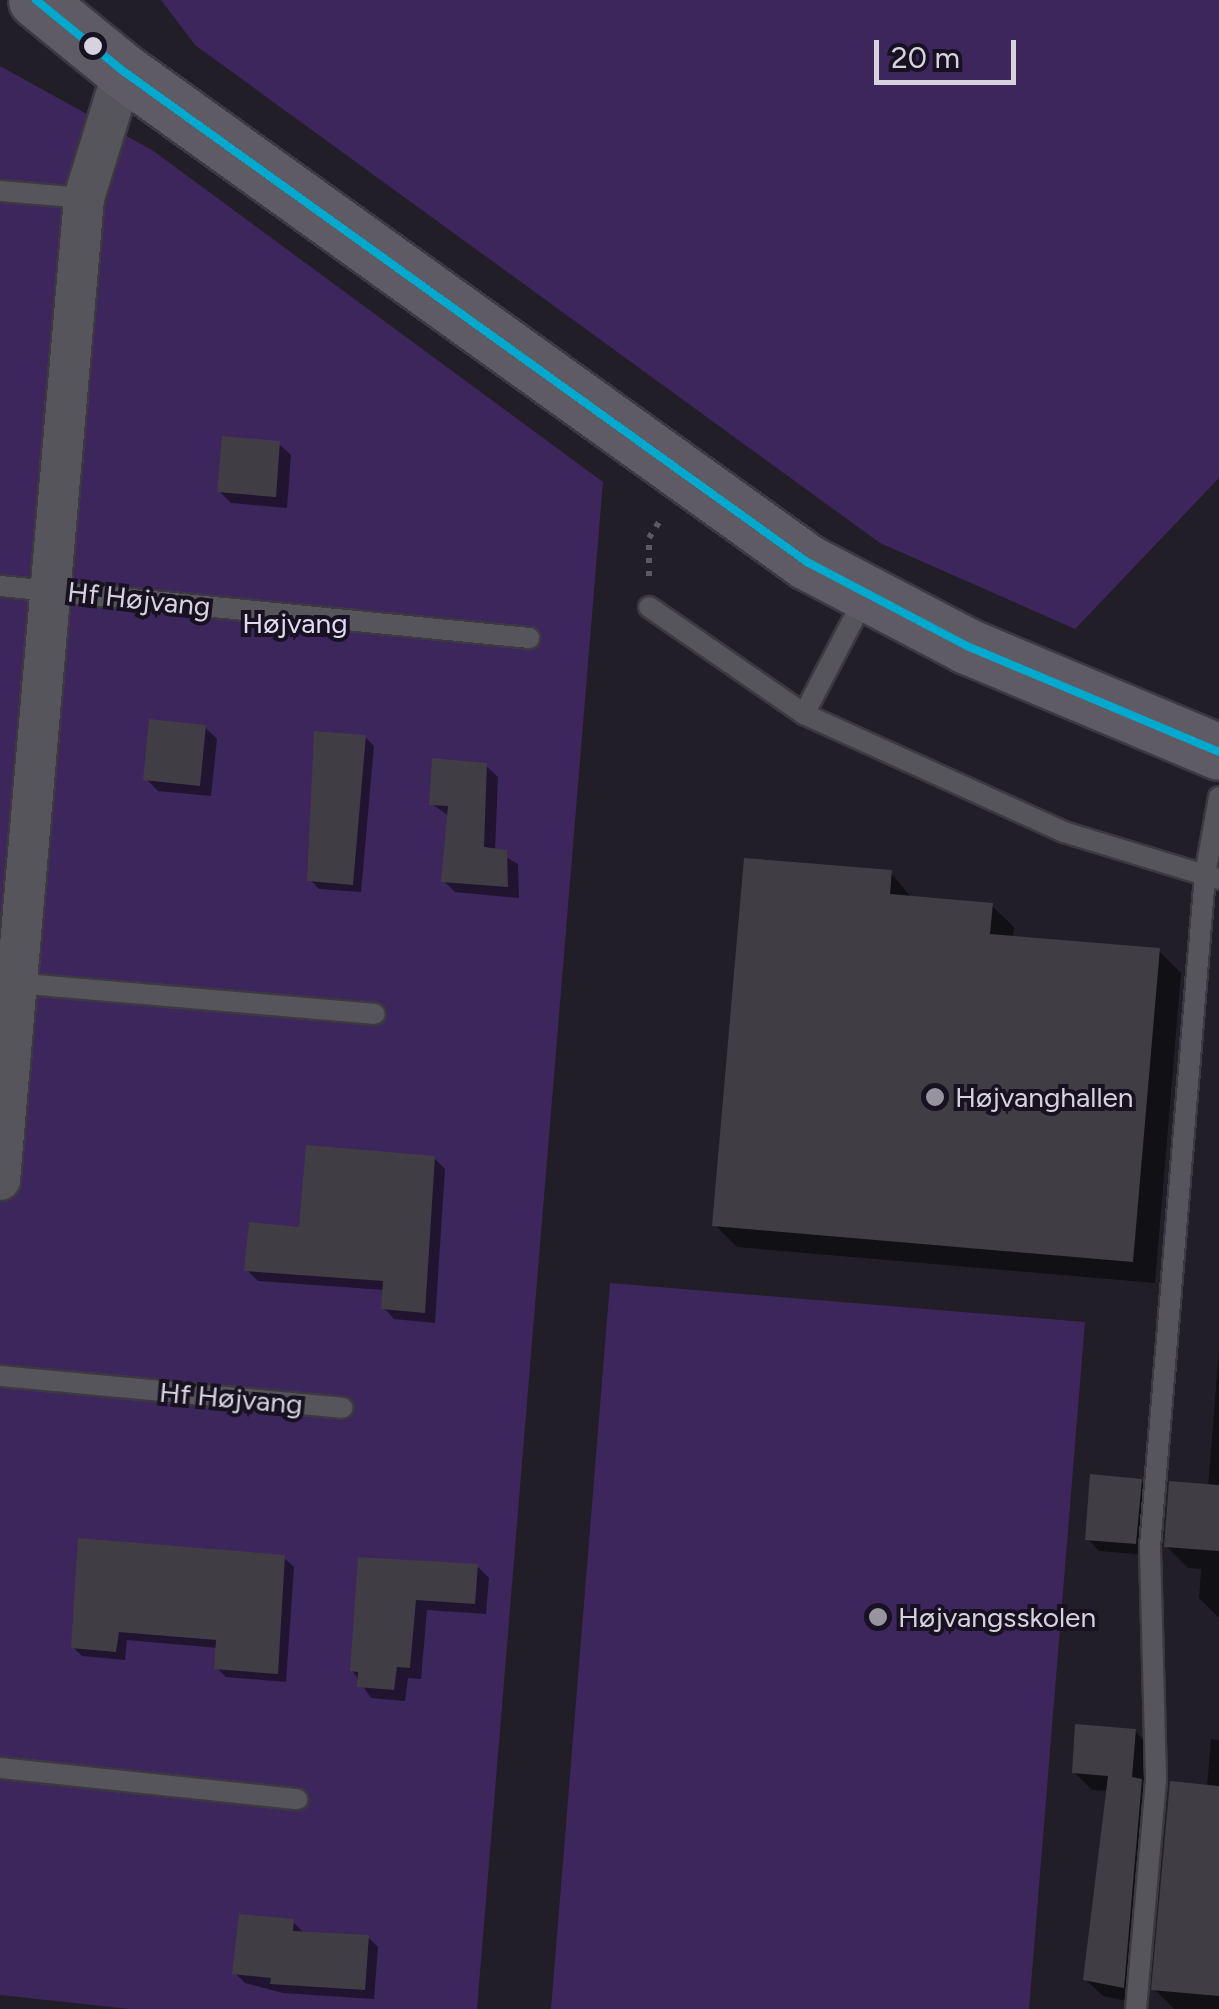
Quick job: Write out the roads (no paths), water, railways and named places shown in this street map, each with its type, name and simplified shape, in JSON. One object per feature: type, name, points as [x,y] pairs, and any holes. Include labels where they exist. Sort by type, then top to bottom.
[{"type":"street","points":[[36,0],[123,71],[807,562],[967,646],[1219,752]]},
{"type":"street","name":"Hf Højvang","points":[[0,1180],[8,983],[84,198],[123,71]]},
{"type":"lane","points":[[0,191],[84,198]]},
{"type":"lane","name":"Hf Højvang","points":[[0,586],[529,638]]},
{"type":"lane","points":[[804,714],[867,594]]},
{"type":"lane","points":[[649,607],[804,714],[1064,832],[1212,877]]},
{"type":"lane","points":[[1136,2009],[1156,1779],[1150,1547],[1219,797]]},
{"type":"lane","points":[[8,983],[376,1014]]},
{"type":"lane","name":"Hf Højvang","points":[[0,1376],[343,1408]]},
{"type":"lane","points":[[0,1768],[297,1799]]},
{"type":"place","name":"Højvanghallen","points":[[935,1097]]},
{"type":"place","name":"Højvangsskolen","points":[[878,1617]]},
{"type":"park label","name":"Højvang","points":[[295,623]]}]
